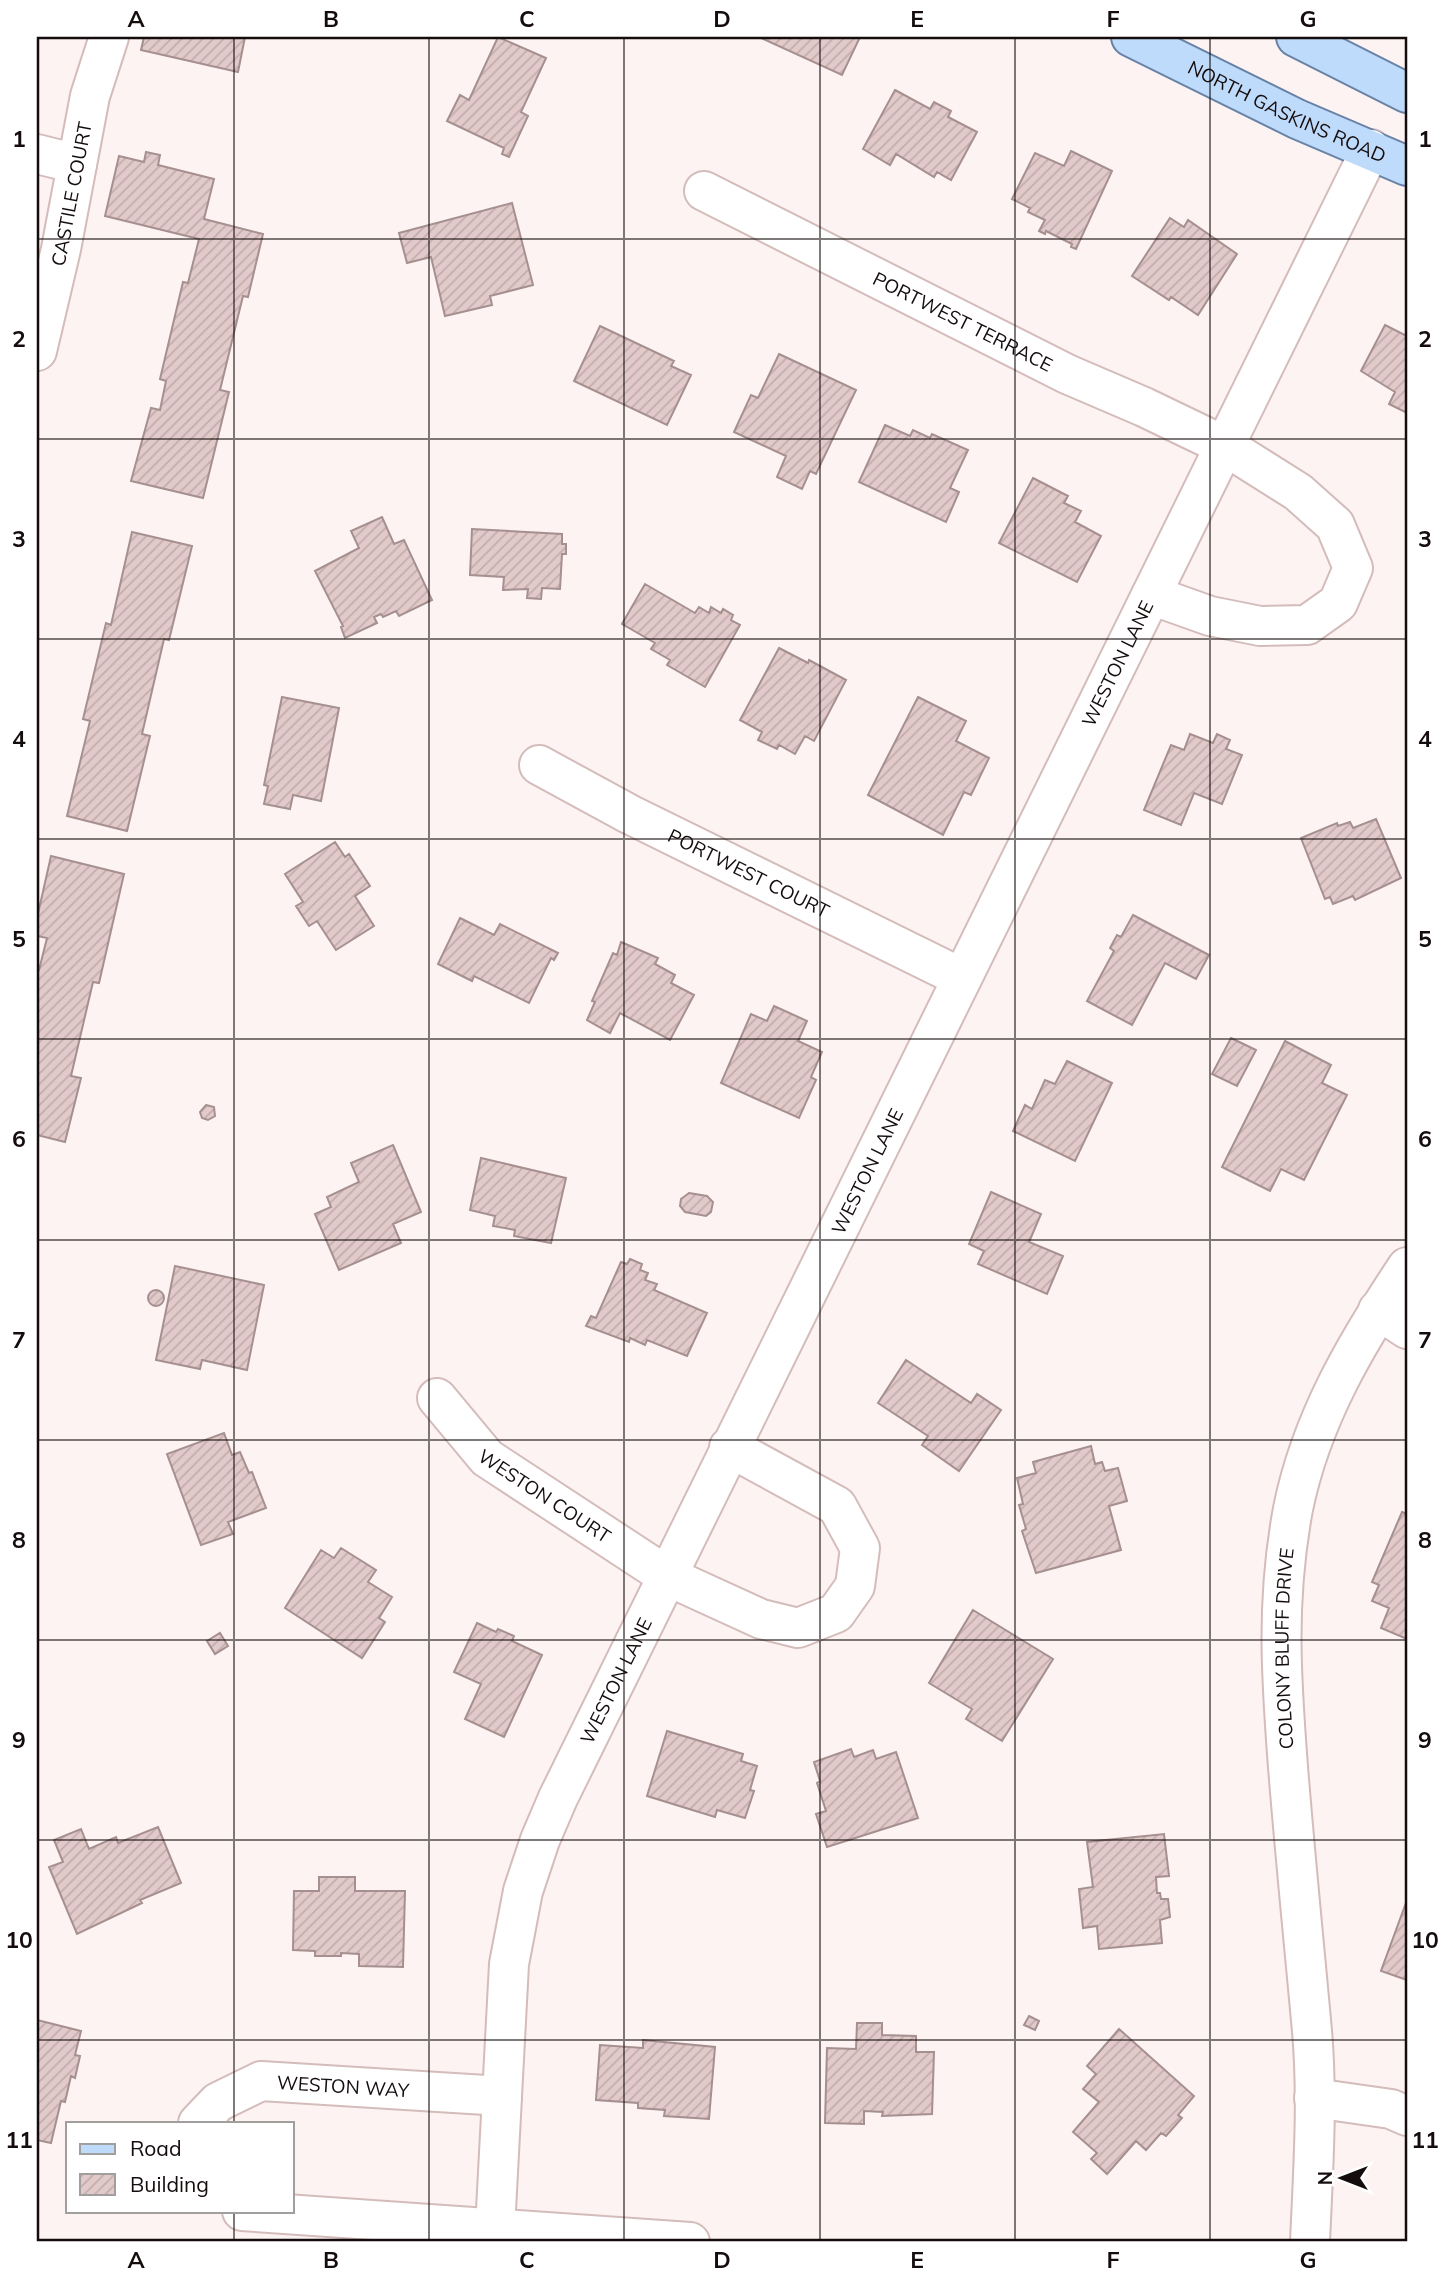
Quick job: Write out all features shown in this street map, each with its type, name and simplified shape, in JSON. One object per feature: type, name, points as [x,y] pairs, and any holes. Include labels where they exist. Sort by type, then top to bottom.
[{"type":"main road","name":"NORTH GASKINS ROAD","points":[[1132,37],[1297,119],[1407,166]]},
{"type":"main road","points":[[1296,37],[1407,93]]},
{"type":"street","name":"CASTILE COURT","points":[[37,351],[61,249],[90,96],[109,37]]},
{"type":"street","name":"WESTON LANE","points":[[495,2230],[509,1964],[527,1878],[540,1840],[729,1447],[1371,149]]},
{"type":"street","points":[[37,154],[77,164]]},
{"type":"street","name":"PORTWEST TERRACE","points":[[704,191],[1055,368],[1225,446],[1298,492],[1335,525],[1353,568],[1338,603],[1307,625],[1259,626],[1210,616],[1151,595]]},
{"type":"street","name":"PORTWEST COURT","points":[[539,765],[629,814],[962,978]]},
{"type":"street","name":"COLONY BLUFF DRIVE","points":[[1310,2242],[1314,2098],[1312,2034],[1298,1904],[1280,1660],[1283,1580],[1293,1507],[1316,1429],[1335,1384],[1393,1320],[1407,1267]]},
{"type":"street","name":"WESTON COURT","points":[[437,1398],[487,1458],[667,1576],[761,1619],[799,1628],[836,1613],[855,1586],[860,1548],[837,1506],[729,1447]]},
{"type":"street","name":"WESTON WAY","points":[[199,2122],[218,2102],[261,2081],[502,2096]]},
{"type":"street","points":[[1314,2098],[1391,2109],[1407,2116]]},
{"type":"street","points":[[255,2212],[690,2242]]},
{"type":"building","points":[[144,37],[245,37],[238,72],[141,50]]},
{"type":"building","points":[[498,37],[546,58],[521,112],[528,116],[509,157],[502,154],[504,148],[447,121],[460,95],[469,100]]},
{"type":"building","points":[[759,37],[860,37],[842,75]]},
{"type":"building","points":[[895,90],[930,109],[934,102],[951,111],[948,117],[977,132],[951,180],[937,172],[934,177],[896,154],[890,165],[863,149]]},
{"type":"building","points":[[1071,151],[1112,171],[1076,249],[1071,247],[1072,244],[1046,231],[1045,234],[1039,231],[1045,220],[1028,212],[1030,208],[1012,199],[1035,153],[1064,166]]},
{"type":"building","points":[[146,152],[160,155],[158,165],[214,179],[204,219],[263,234],[248,297],[243,296],[220,390],[229,392],[203,498],[131,481],[151,408],[160,410],[166,381],[160,379],[183,282],[188,283],[199,239],[105,216],[119,156],[144,162]]},
{"type":"building","points":[[512,203],[533,285],[490,296],[492,305],[445,316],[431,257],[407,263],[399,233]]},
{"type":"building","points":[[1170,218],[1184,227],[1188,220],[1237,254],[1198,315],[1132,276]]},
{"type":"building","points":[[1385,325],[1407,336],[1407,413],[1389,404],[1395,392],[1361,371]]},
{"type":"building","points":[[600,326],[674,361],[671,366],[691,375],[667,425],[574,381]]},
{"type":"building","points":[[779,354],[856,390],[816,474],[810,471],[802,489],[777,477],[786,456],[734,432],[751,395],[758,398]]},
{"type":"building","points":[[885,425],[910,436],[913,430],[930,438],[932,434],[968,450],[950,488],[959,492],[946,522],[859,482]]},
{"type":"building","points":[[1033,478],[1068,496],[1064,503],[1081,511],[1075,522],[1101,536],[1077,582],[999,543]]},
{"type":"building","points":[[382,517],[394,544],[404,540],[432,600],[399,616],[396,611],[383,617],[381,614],[374,617],[377,623],[345,638],[341,627],[343,626],[315,571],[359,548],[351,531]]},
{"type":"building","points":[[472,529],[562,534],[566,554],[562,554],[560,589],[542,588],[541,599],[527,598],[528,589],[503,590],[504,577],[470,575]]},
{"type":"building","points":[[132,532],[192,546],[169,640],[164,639],[142,734],[150,736],[127,831],[67,816],[90,721],[83,719],[106,623],[111,625]]},
{"type":"building","points":[[645,584],[695,613],[699,607],[709,613],[711,607],[721,613],[723,609],[733,615],[731,620],[740,625],[705,687],[667,665],[670,660],[651,649],[655,643],[622,624]]},
{"type":"building","points":[[779,648],[808,663],[809,660],[846,680],[814,741],[805,736],[795,754],[779,745],[777,749],[758,740],[762,732],[740,720]]},
{"type":"building","points":[[282,697],[339,708],[321,801],[293,795],[290,809],[264,804],[268,786],[264,785]]},
{"type":"building","points":[[918,697],[966,721],[956,741],[989,758],[971,795],[964,792],[943,835],[868,795]]},
{"type":"building","points":[[1190,734],[1213,743],[1217,734],[1230,740],[1226,749],[1242,755],[1222,804],[1194,793],[1181,825],[1144,810],[1171,745],[1184,750]]},
{"type":"building","points":[[1376,819],[1401,878],[1355,900],[1353,896],[1333,904],[1330,897],[1325,899],[1301,838],[1337,823],[1338,826],[1350,822],[1353,828]]},
{"type":"building","points":[[335,842],[345,857],[349,854],[370,886],[355,896],[374,926],[336,950],[317,921],[309,926],[296,906],[303,902],[285,874]]},
{"type":"building","points":[[51,856],[124,874],[99,983],[93,982],[71,1076],[81,1078],[65,1142],[37,1135],[37,969],[39,970],[47,938],[37,936],[37,918]]},
{"type":"building","points":[[1133,915],[1209,955],[1196,979],[1165,963],[1132,1025],[1087,1001],[1114,951],[1110,948],[1117,935],[1121,937]]},
{"type":"building","points":[[460,918],[494,935],[500,924],[558,953],[554,960],[551,958],[529,1003],[474,976],[472,981],[438,964]]},
{"type":"building","points":[[621,942],[658,958],[655,964],[675,975],[671,983],[694,995],[670,1040],[620,1013],[610,1033],[587,1020],[595,1002],[592,1001],[613,953],[617,955]]},
{"type":"building","points":[[774,1006],[807,1021],[798,1041],[822,1052],[811,1077],[816,1080],[799,1118],[721,1083],[751,1014],[767,1021]]},
{"type":"building","points":[[1231,1038],[1256,1050],[1237,1086],[1212,1074]]},
{"type":"building","points":[[1285,1041],[1331,1065],[1322,1083],[1347,1095],[1304,1180],[1281,1169],[1270,1191],[1222,1167]]},
{"type":"building","points":[[1067,1061],[1112,1083],[1075,1161],[1013,1131],[1025,1105],[1032,1109],[1045,1080],[1055,1084]]},
{"type":"building","points":[[206,1105],[214,1107],[215,1116],[208,1120],[202,1118],[200,1112]]},
{"type":"building","points":[[393,1145],[421,1212],[393,1224],[401,1243],[339,1270],[315,1214],[331,1207],[327,1197],[359,1182],[351,1163]]},
{"type":"building","points":[[481,1158],[566,1178],[551,1243],[514,1236],[515,1230],[493,1226],[495,1216],[470,1210]]},
{"type":"building","points":[[991,1192],[1041,1214],[1029,1242],[1063,1256],[1047,1294],[978,1264],[984,1251],[969,1244]]},
{"type":"building","points":[[689,1193],[707,1196],[713,1202],[711,1212],[706,1216],[685,1212],[680,1206],[681,1199]]},
{"type":"building","points":[[630,1259],[642,1264],[640,1270],[648,1273],[645,1280],[657,1284],[654,1290],[707,1313],[687,1356],[647,1340],[645,1345],[630,1338],[629,1342],[586,1326],[591,1316],[596,1318],[621,1262],[627,1264]]},
{"type":"building","points":[[175,1266],[264,1285],[247,1370],[202,1360],[200,1369],[156,1360]]},
{"type":"building","points":[[156,1290],[164,1298],[156,1306],[148,1298]]},
{"type":"building","points":[[906,1360],[971,1403],[977,1394],[1001,1410],[959,1471],[922,1445],[928,1436],[878,1403]]},
{"type":"building","points":[[224,1433],[232,1455],[240,1452],[249,1473],[252,1472],[266,1508],[228,1522],[233,1534],[201,1545],[167,1454]]},
{"type":"building","points":[[1091,1446],[1095,1464],[1102,1462],[1105,1471],[1118,1468],[1127,1501],[1109,1506],[1121,1550],[1036,1573],[1022,1531],[1026,1529],[1019,1505],[1023,1504],[1017,1478],[1036,1473],[1033,1462]]},
{"type":"building","points":[[1402,1512],[1407,1514],[1407,1639],[1381,1628],[1389,1608],[1372,1601],[1379,1585],[1372,1582]]},
{"type":"building","points":[[341,1548],[376,1570],[368,1582],[392,1597],[379,1618],[385,1622],[362,1658],[285,1608],[321,1550],[334,1558]]},
{"type":"building","points":[[973,1610],[1053,1659],[1002,1741],[966,1719],[972,1709],[929,1683]]},
{"type":"building","points":[[477,1623],[496,1632],[498,1629],[514,1636],[512,1641],[542,1655],[504,1737],[465,1719],[481,1684],[454,1672]]},
{"type":"building","points":[[220,1633],[228,1646],[215,1654],[207,1641]]},
{"type":"building","points":[[667,1731],[743,1754],[741,1761],[757,1766],[750,1790],[754,1791],[745,1818],[717,1810],[715,1817],[647,1796]]},
{"type":"building","points":[[851,1749],[854,1757],[873,1750],[876,1759],[896,1752],[918,1818],[827,1847],[816,1814],[826,1811],[814,1762]]},
{"type":"building","points":[[158,1827],[181,1883],[140,1900],[142,1903],[77,1934],[49,1867],[63,1862],[54,1840],[81,1829],[89,1849],[116,1837],[118,1843]]},
{"type":"building","points":[[1164,1834],[1169,1876],[1156,1877],[1157,1893],[1160,1893],[1161,1899],[1168,1899],[1170,1917],[1160,1920],[1162,1943],[1099,1949],[1097,1926],[1083,1928],[1079,1889],[1093,1887],[1087,1842]]},
{"type":"building","points":[[319,1877],[355,1877],[355,1891],[405,1891],[403,1967],[359,1966],[359,1954],[315,1956],[315,1951],[293,1950],[294,1891],[319,1891]]},
{"type":"building","points":[[1407,1900],[1407,1980],[1381,1971]]},
{"type":"building","points":[[1029,2016],[1039,2021],[1035,2030],[1024,2025]]},
{"type":"building","points":[[37,2020],[81,2031],[75,2055],[80,2056],[75,2078],[71,2076],[65,2102],[61,2101],[51,2143],[37,2140]]},
{"type":"building","points":[[857,2023],[882,2023],[882,2035],[916,2036],[916,2052],[934,2052],[932,2114],[882,2116],[883,2112],[864,2111],[864,2124],[825,2123],[827,2048],[856,2049]]},
{"type":"building","points":[[1119,2029],[1194,2096],[1178,2115],[1182,2118],[1166,2136],[1161,2133],[1146,2150],[1136,2141],[1107,2174],[1091,2159],[1097,2153],[1073,2132],[1099,2102],[1083,2089],[1096,2074],[1087,2066]]},
{"type":"building","points":[[643,2040],[715,2047],[709,2119],[664,2116],[665,2110],[638,2108],[638,2103],[596,2100],[600,2045],[643,2048]]}]
